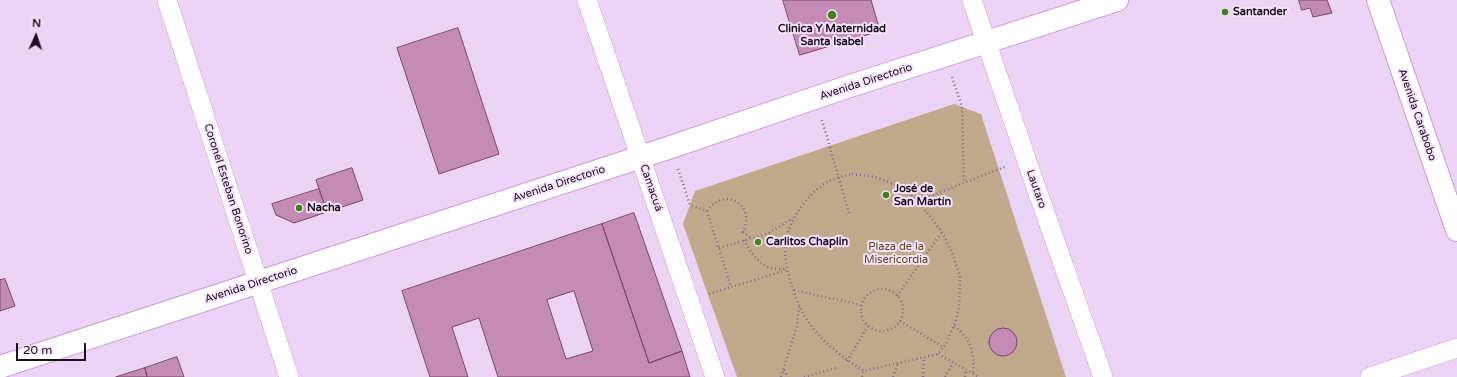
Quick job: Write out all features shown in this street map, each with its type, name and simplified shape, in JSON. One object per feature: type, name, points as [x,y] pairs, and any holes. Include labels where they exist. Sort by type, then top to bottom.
[{"type":"main road","name":"Avenida Directorio","points":[[0,367],[1117,0]]},
{"type":"main road","name":"Avenida Carabobo","points":[[1378,0],[1457,230]]},
{"type":"street","name":"Coronel Esteban Bonorino","points":[[167,0],[289,377]]},
{"type":"street","name":"Camacuá","points":[[587,0],[715,377]]},
{"type":"street","name":"Lautaro","points":[[972,0],[1103,377]]},
{"type":"street","points":[[1370,377],[1457,348]]},
{"type":"path","points":[[946,56],[962,107],[964,183]]},
{"type":"path","points":[[816,99],[849,213]]},
{"type":"path","points":[[671,147],[690,205],[707,211]]},
{"type":"path","points":[[918,201],[999,169]]},
{"type":"path","points":[[938,354],[954,326],[959,307],[960,276],[952,253],[942,232],[918,201],[896,185],[875,177],[852,174],[824,182],[806,200],[793,218],[786,241],[785,254],[787,270],[793,290],[804,315],[820,336],[847,361],[864,371],[938,354],[979,377]]},
{"type":"path","points":[[707,211],[711,205],[717,201],[724,199],[737,202],[745,212],[747,218],[743,232],[751,238]]},
{"type":"path","points":[[707,211],[732,287],[787,270]]},
{"type":"path","points":[[719,248],[769,233],[793,218]]},
{"type":"path","points":[[897,296],[942,232]]},
{"type":"path","points":[[744,240],[752,253],[769,267],[787,270]]},
{"type":"path","points":[[886,289],[897,296],[901,301],[903,308],[900,321],[889,330],[875,330],[868,326],[861,315],[861,304],[866,295],[872,290],[886,289]]},
{"type":"path","points":[[793,290],[861,304]]},
{"type":"path","points":[[781,377],[797,326],[799,304]]},
{"type":"path","points":[[900,321],[943,347]]},
{"type":"path","points":[[847,361],[868,326]]},
{"type":"path","points":[[954,326],[968,339],[974,366],[973,374]]},
{"type":"path","points":[[923,377],[924,357]]},
{"type":"path","points":[[945,377],[953,362]]},
{"type":"path","points":[[893,377],[898,363]]},
{"type":"path","points":[[804,377],[836,368]]},
{"type":"path","points":[[784,369],[788,377]]},
{"type":"path","points":[[965,377],[966,370]]},
{"type":"path","points":[[862,377],[864,371]]},
{"type":"green space","name":"Plaza de la Misericordia","points":[[954,104],[981,114],[1066,377],[737,377],[683,224],[695,191]]},
{"type":"building","name":"Clinica Y Maternidad Santa Isabel","points":[[783,0],[871,0],[880,31],[800,55]]},
{"type":"building","points":[[1299,0],[1327,0],[1332,13],[1313,17],[1310,8],[1302,10]]},
{"type":"building","points":[[458,28],[499,154],[439,174],[397,48]]},
{"type":"building","points":[[352,168],[363,200],[327,212],[316,180]]},
{"type":"building","name":"Nacha","points":[[319,189],[327,212],[294,223],[276,215],[272,204]]},
{"type":"building","points":[[634,213],[682,351],[649,363],[602,224]]},
{"type":"building","points":[[602,224],[649,363],[682,351],[690,377],[498,377],[479,318],[452,327],[468,377],[430,377],[402,291]],"holes":[[[574,291],[593,351],[566,359],[547,300]]]},
{"type":"building","points":[[5,279],[15,306],[0,311],[0,280]]},
{"type":"building","points":[[1003,328],[1013,332],[1017,342],[1013,352],[1003,356],[993,352],[989,342],[993,332]]},
{"type":"building","points":[[177,357],[184,377],[147,377],[145,368]]},
{"type":"building","points":[[145,368],[147,377],[116,377]]},
{"type":"place","name":"Santander","points":[[1225,12]]},
{"type":"place","name":"Clinica Y Maternidad Santa Isabel","points":[[832,15]]},
{"type":"place","name":"José de San Martín","points":[[886,195]]},
{"type":"place","name":"Nacha","points":[[299,208]]},
{"type":"place","name":"Carlitos Chaplin","points":[[758,242]]}]
